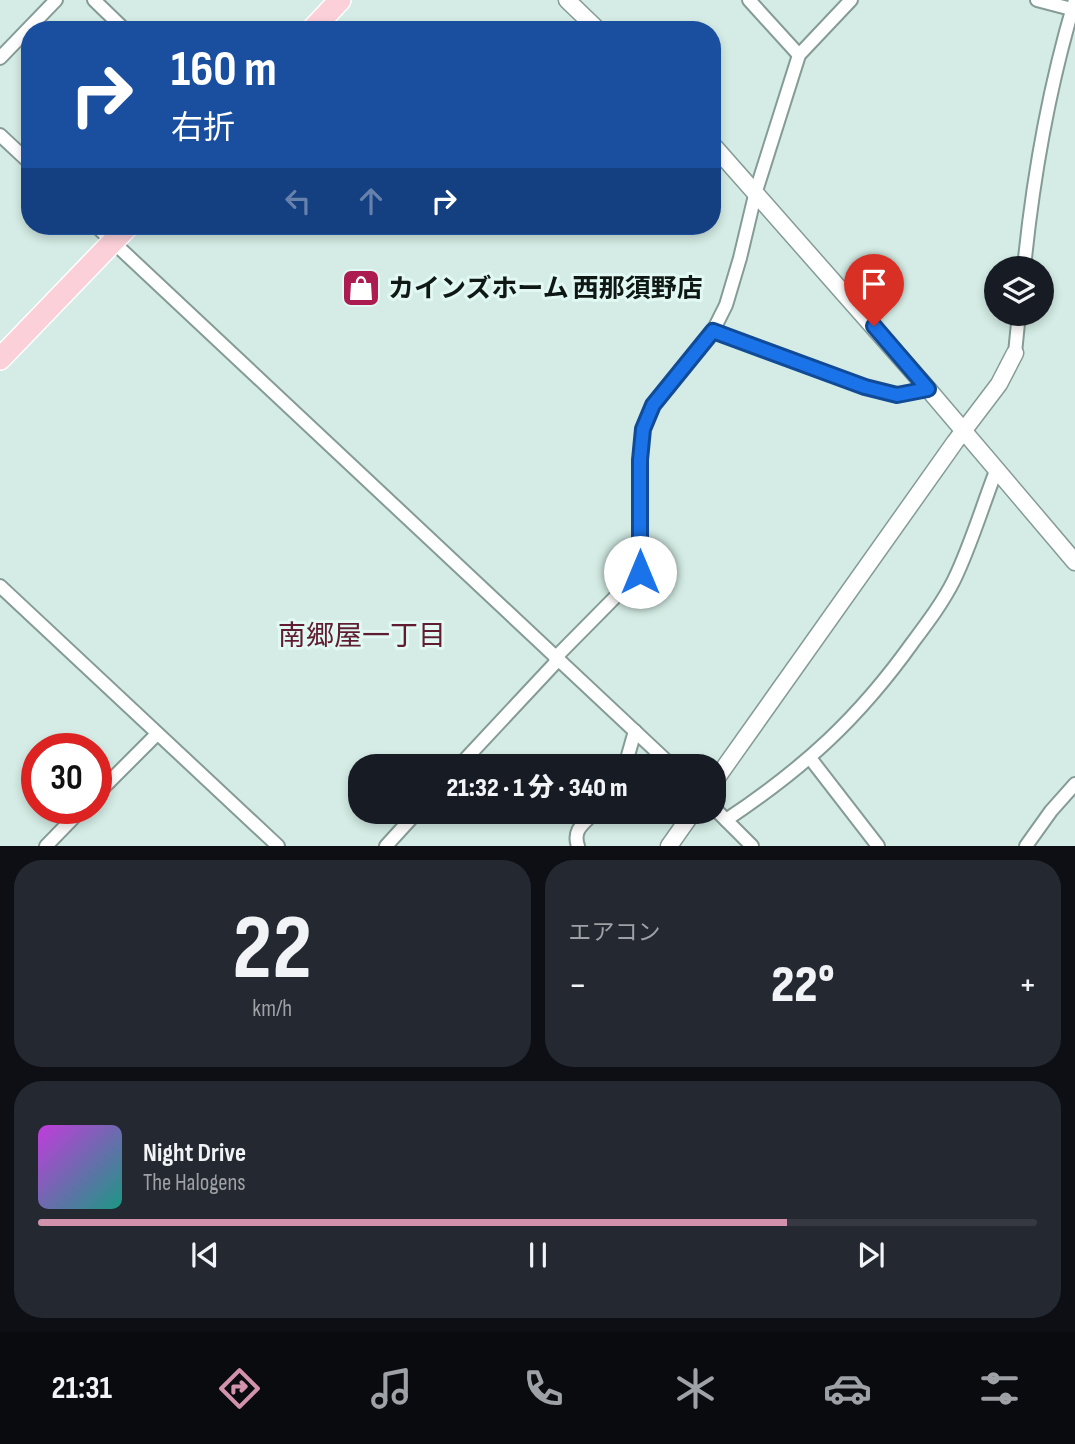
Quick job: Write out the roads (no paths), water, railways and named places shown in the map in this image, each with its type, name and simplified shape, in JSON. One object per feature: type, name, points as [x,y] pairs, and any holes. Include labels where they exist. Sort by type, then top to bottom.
[{"type":"highway","points":[[320,21],[338,1]]},
{"type":"highway","points":[[0,359],[118,235]]},
{"type":"street","points":[[36,21],[56,0]]},
{"type":"street","points":[[94,0],[116,21]]},
{"type":"street","points":[[567,0],[589,21]]},
{"type":"street","points":[[749,0],[799,55]]},
{"type":"street","points":[[470,754],[640,572],[640,460],[643,429],[653,405],[713,331],[726,304],[756,191],[799,55],[851,0]]},
{"type":"street","points":[[1025,256],[1044,124],[1074,7],[1037,0]]},
{"type":"street","points":[[0,58],[21,36]]},
{"type":"street","points":[[0,135],[21,155]]},
{"type":"street","points":[[721,154],[964,430],[1075,562]]},
{"type":"street","points":[[122,235],[557,659],[659,754]]},
{"type":"street","points":[[726,765],[1005,375],[1015,353],[1018,326]]},
{"type":"street","points":[[713,331],[865,387],[897,395],[928,389]]},
{"type":"street","points":[[752,845],[726,820],[774,788],[837,735],[887,679],[954,580],[996,471]]},
{"type":"street","points":[[0,586],[278,845]]},
{"type":"street","points":[[628,754],[635,731]]},
{"type":"street","points":[[112,779],[157,734]]},
{"type":"street","points":[[810,758],[878,845]]},
{"type":"street","points":[[1026,845],[1075,784]]},
{"type":"street","points":[[46,845],[67,824]]},
{"type":"street","points":[[386,845],[406,824]]},
{"type":"street","points":[[578,845],[575,836],[583,824]]},
{"type":"street","points":[[669,845],[684,824]]},
{"type":"place","name":"カインズホーム 西那須野店","points":[[361,288]]},
{"type":"district","name":"南郷屋一丁目","points":[[362,635]]}]
